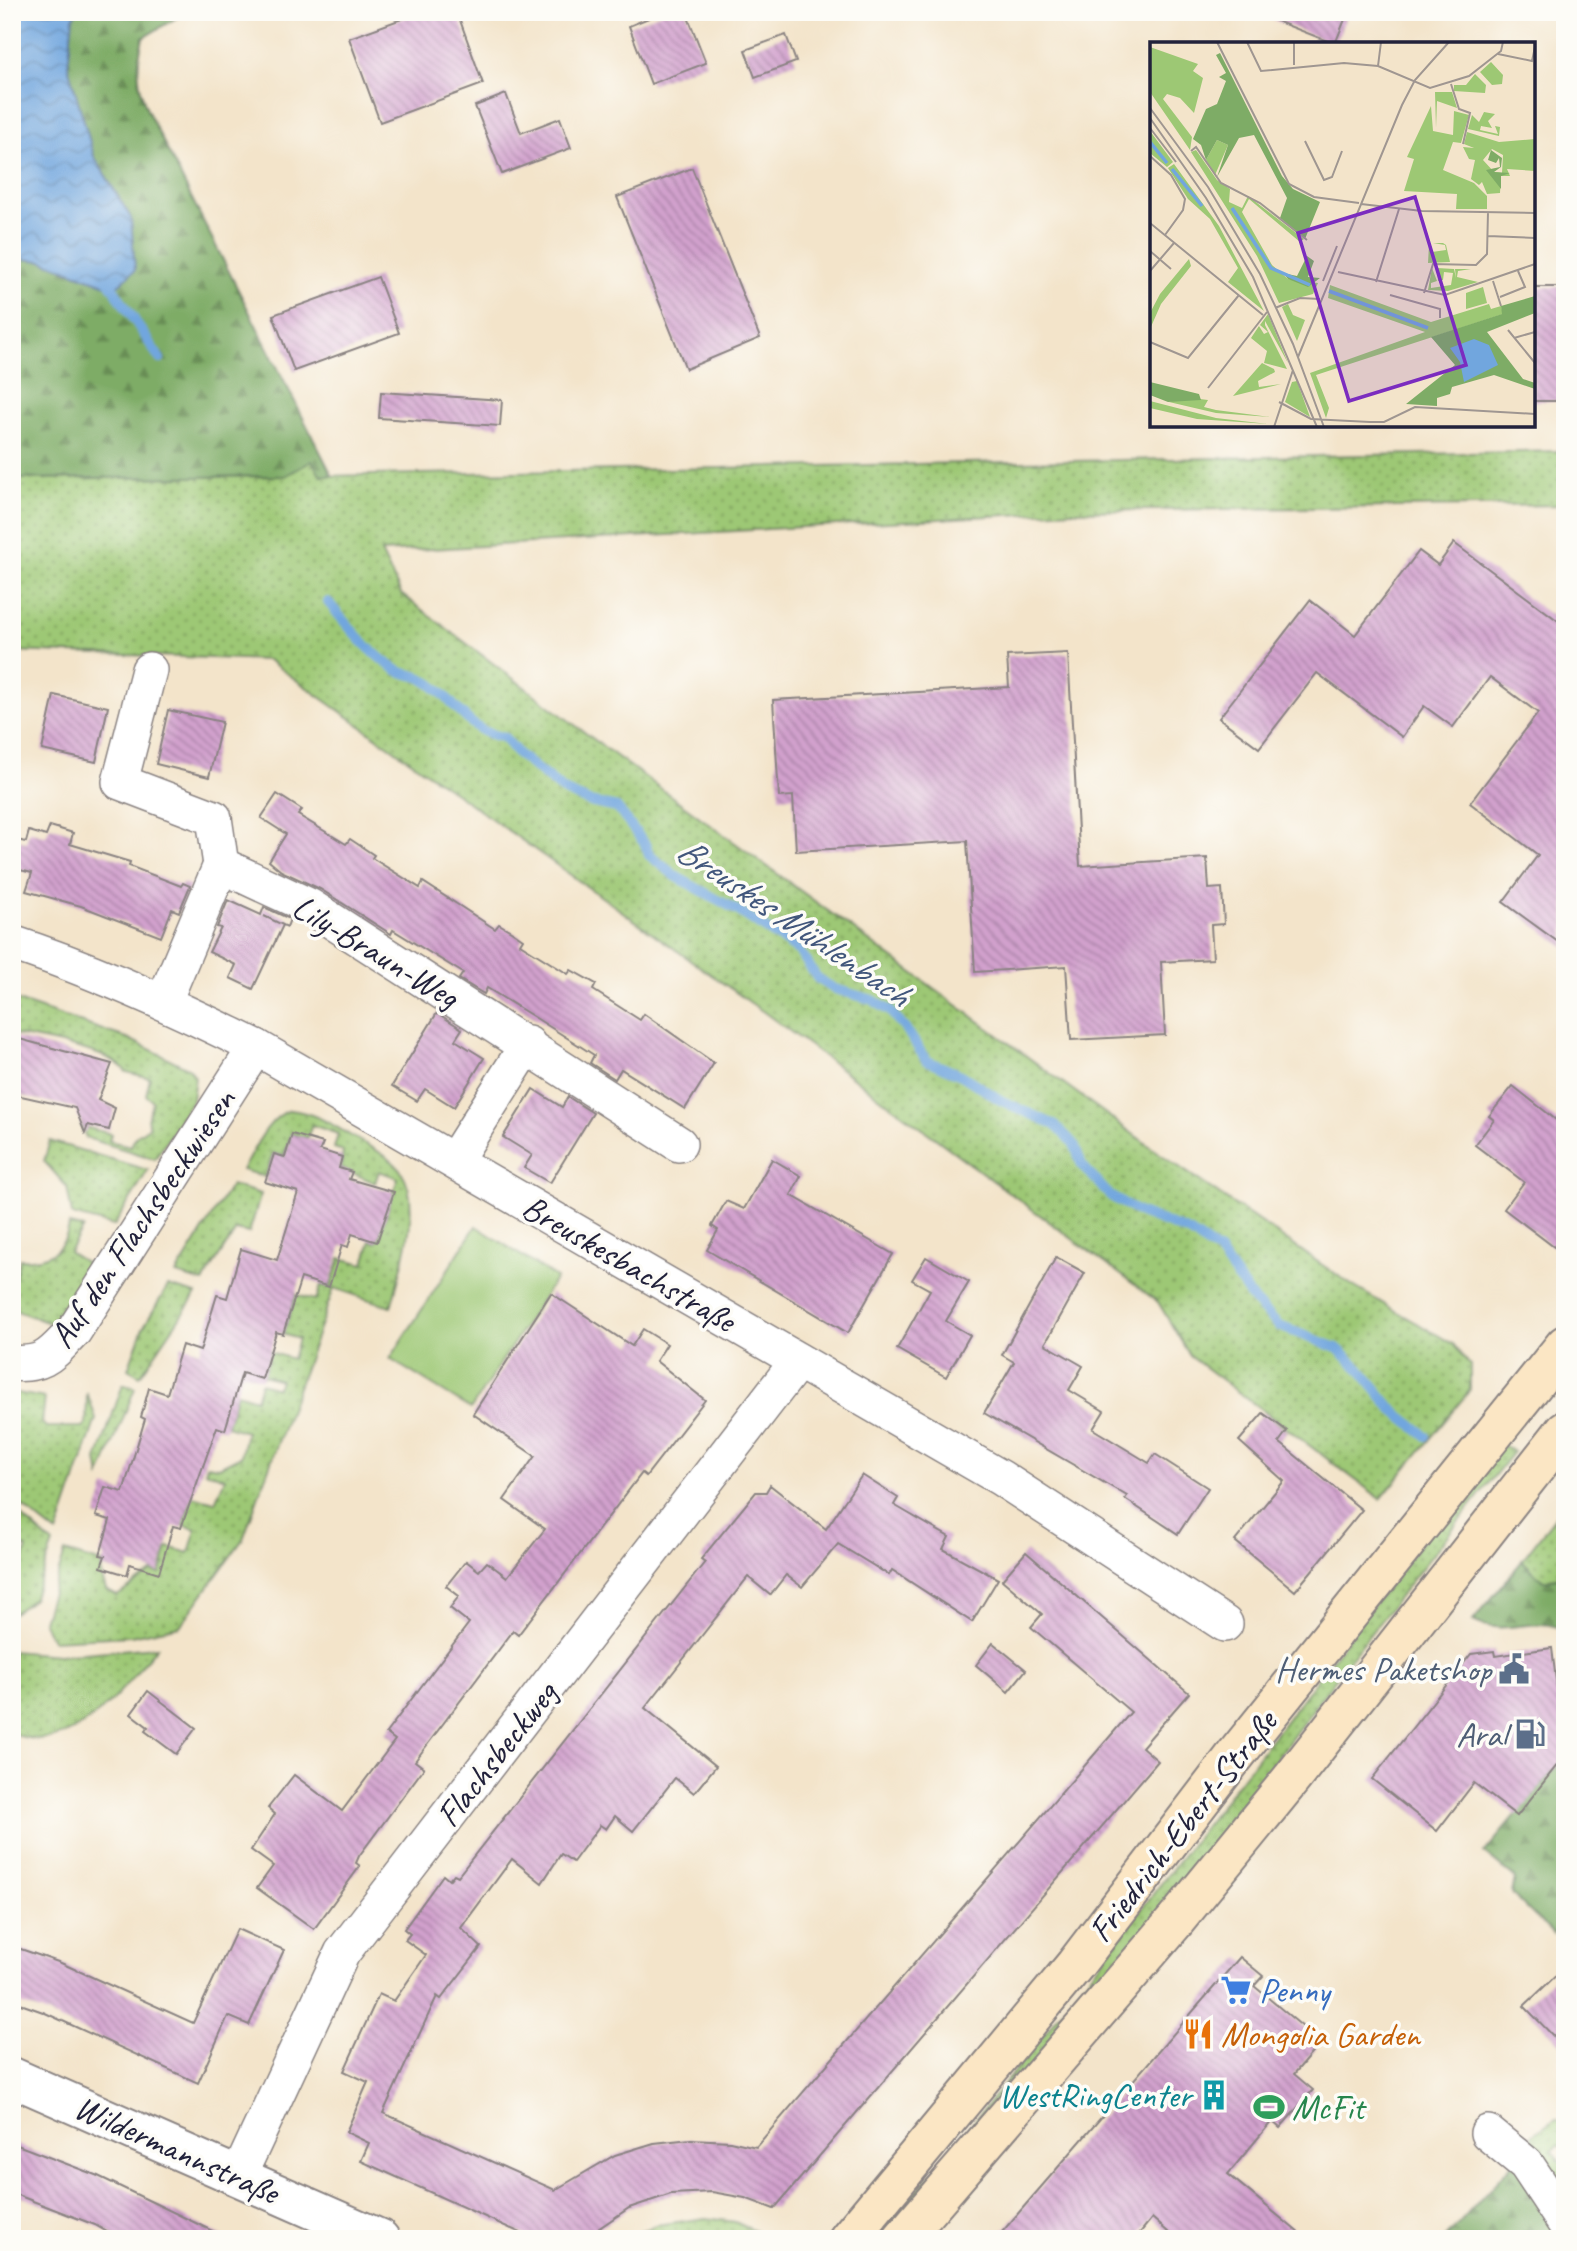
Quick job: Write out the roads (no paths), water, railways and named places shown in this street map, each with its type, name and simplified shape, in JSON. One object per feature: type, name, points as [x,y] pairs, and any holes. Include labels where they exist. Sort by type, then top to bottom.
[{"type":"main road","name":"Friedrich-Ebert-Straße","points":[[848,2239],[1075,1965],[1234,1757],[1560,1357]]},
{"type":"main road","name":"Friedrich-Ebert-Straße","points":[[902,2239],[1285,1788],[1565,1430]]},
{"type":"street","points":[[149,670],[120,782],[214,818],[221,865],[164,1001]]},
{"type":"street","name":"Lily-Braun-Weg","points":[[221,865],[309,906],[680,1144]]},
{"type":"street","name":"Breuskesbachstraße","points":[[12,943],[81,966],[164,1001],[256,1047],[1001,1478],[1225,1625]]},
{"type":"street","points":[[454,1161],[528,1044]]},
{"type":"street","name":"Auf den Flachsbeckwiesen","points":[[12,1363],[28,1365],[49,1358],[74,1331],[256,1047]]},
{"type":"street","name":"Flachsbeckweg","points":[[239,2175],[342,1953],[798,1360]]},
{"type":"street","name":"Wildermannstraße","points":[[12,2077],[380,2239]]},
{"type":"street","points":[[1488,2133],[1527,2164],[1565,2222]]},
{"type":"water","points":[[12,12],[77,12],[73,18],[68,66],[94,156],[131,218],[135,270],[115,288],[42,261],[12,258]]},
{"type":"waterway","name":"Breuskes Mühlenbach","points":[[108,280],[160,359]]},
{"type":"waterway","name":"Breuskes Mühlenbach","points":[[328,602],[377,656],[397,670],[420,677],[434,686],[470,722],[491,734],[504,737],[519,755],[564,791],[589,802],[617,808],[645,844],[649,855],[677,877],[740,912],[799,951],[818,979],[835,989],[873,1000],[890,1011],[926,1060],[963,1076],[1002,1101],[1055,1125],[1074,1144],[1082,1165],[1110,1196],[1140,1213],[1189,1232],[1219,1252],[1254,1301],[1279,1326],[1337,1348],[1359,1368],[1393,1410],[1426,1436]]},
{"type":"place","name":"Hermes Paketshop","points":[[1514,1669]]},
{"type":"place","name":"Aral","points":[[1530,1734]]},
{"type":"place","name":"Penny","points":[[1236,1990]]},
{"type":"place","name":"Mongolia Garden","points":[[1198,2034]]},
{"type":"place","name":"WestRingCenter","points":[[1214,2095]]},
{"type":"place","name":"McFit","points":[[1269,2107]]}]
